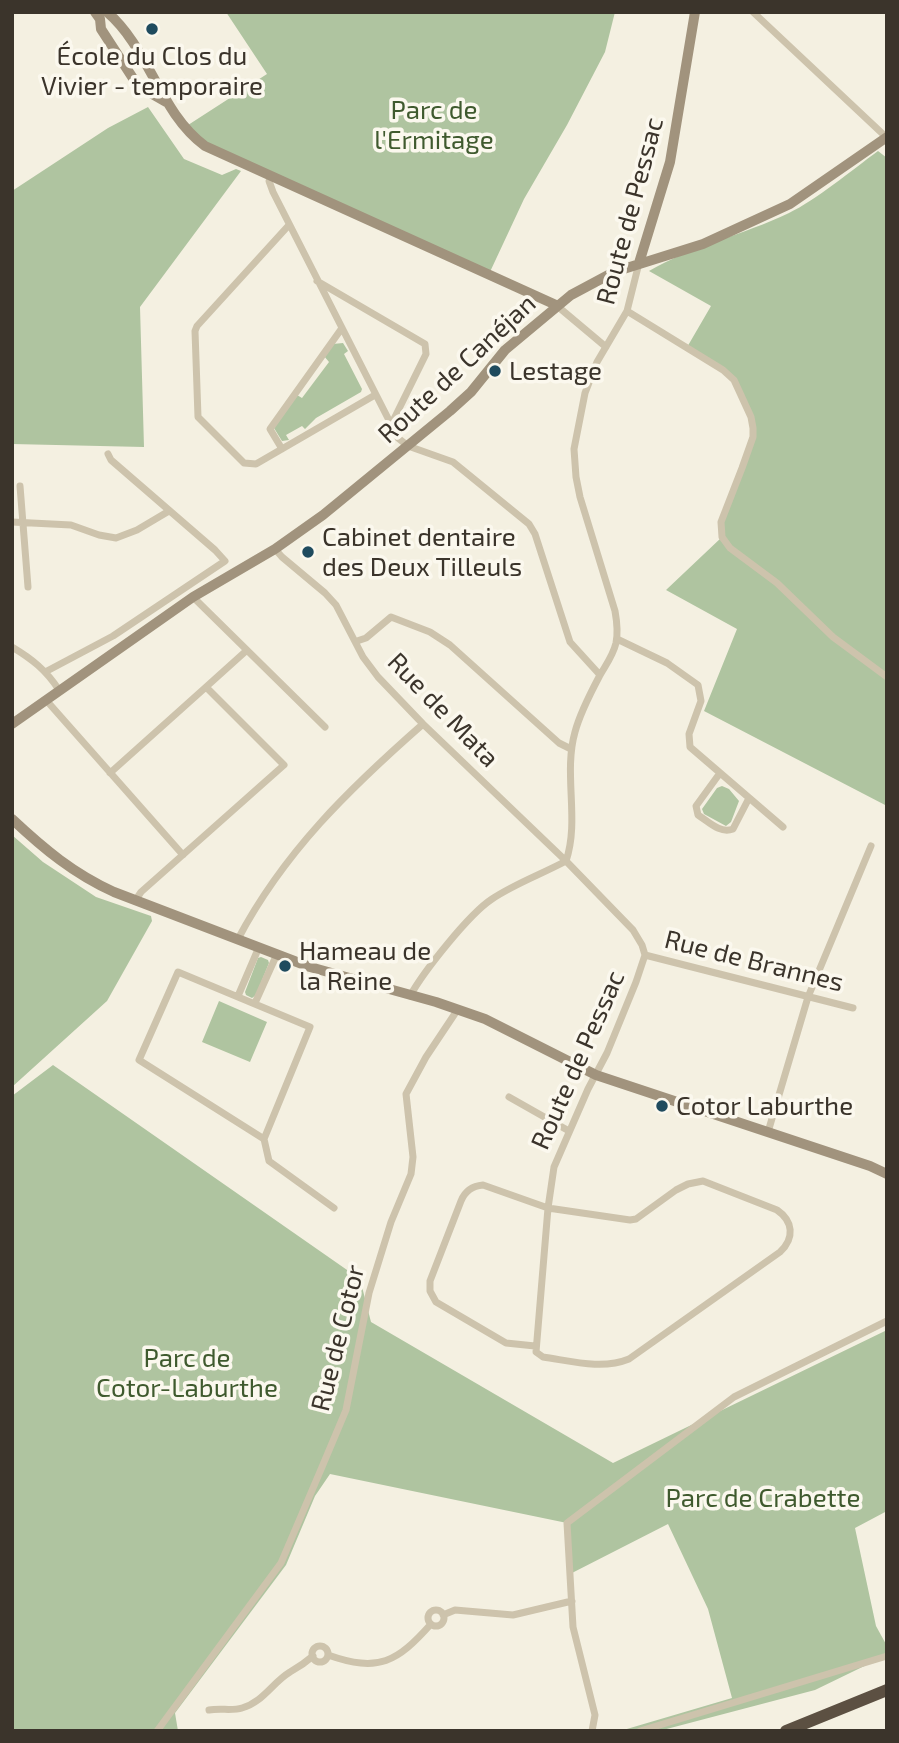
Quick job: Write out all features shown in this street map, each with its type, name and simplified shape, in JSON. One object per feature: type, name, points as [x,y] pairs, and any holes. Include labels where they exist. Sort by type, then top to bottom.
[{"type":"highway","points":[[786,1731],[887,1690]]},
{"type":"street","points":[[96,12],[101,30],[138,86],[166,102]]},
{"type":"street","points":[[107,12],[117,19],[154,74],[166,102],[191,135],[205,146],[556,305],[606,347]]},
{"type":"street","name":"Route de Pessac","points":[[617,639],[615,611],[580,497],[574,459],[575,441],[585,394],[597,362],[627,311],[670,162],[695,12]]},
{"type":"street","points":[[753,12],[886,137]]},
{"type":"street","points":[[148,93],[157,85]]},
{"type":"street","name":"Route de Canéjan","points":[[12,724],[193,597],[275,549],[323,515],[471,392],[505,350],[556,305],[604,277],[639,263],[703,244],[790,204],[886,137]]},
{"type":"street","points":[[271,176],[270,186],[398,438],[408,446],[453,462],[529,524],[535,534],[570,642],[600,675]]},
{"type":"street","points":[[289,225],[197,326],[198,416],[249,465],[256,464],[375,395]]},
{"type":"street","points":[[317,281],[425,344],[426,354],[391,425]]},
{"type":"street","points":[[627,311],[723,370],[734,380],[746,404],[751,417],[753,437],[721,522],[722,537],[730,548],[777,583],[833,637],[887,677]]},
{"type":"street","points":[[282,449],[270,429],[342,328]]},
{"type":"street","points":[[47,671],[113,636],[225,561],[111,460],[108,454]]},
{"type":"street","points":[[20,486],[28,587]]},
{"type":"street","points":[[12,522],[72,524],[116,538],[169,512]]},
{"type":"street","name":"Rue de Mata","points":[[275,549],[336,605],[363,657],[378,677],[423,724],[566,861]]},
{"type":"street","points":[[193,597],[325,727]]},
{"type":"street","points":[[357,641],[366,638],[391,617],[430,632],[455,649],[559,743],[571,750]]},
{"type":"street","points":[[410,996],[420,980],[480,909],[492,899],[566,861],[572,844],[571,750],[575,732],[617,639],[667,663],[698,685],[701,701],[688,741],[690,747],[783,827]]},
{"type":"street","points":[[12,647],[47,671],[59,690]]},
{"type":"street","points":[[110,773],[246,651]]},
{"type":"street","points":[[135,901],[284,765],[206,687]]},
{"type":"street","points":[[46,700],[183,855]]},
{"type":"street","points":[[238,939],[280,870],[317,825],[372,769],[423,724]]},
{"type":"street","points":[[720,773],[696,806],[698,815],[723,831],[729,831],[733,829],[749,798]]},
{"type":"street","points":[[12,818],[48,853],[66,866],[85,878],[135,901],[333,974],[458,1009],[500,1026],[596,1074],[887,1174]]},
{"type":"street","points":[[768,1132],[808,997],[871,846]]},
{"type":"street","name":"Route de Pessac","points":[[535,1349],[554,1167],[627,1004],[645,955],[634,930],[566,861]]},
{"type":"street","points":[[238,996],[259,947]]},
{"type":"street","points":[[255,1003],[276,954]]},
{"type":"street","name":"Rue de Brannes","points":[[645,955],[853,1008]]},
{"type":"street","points":[[264,1139],[139,1060],[178,972],[310,1027],[264,1139],[269,1161],[334,1208]]},
{"type":"street","name":"Rue de Cotor","points":[[157,1731],[281,1563],[322,1468],[346,1410],[369,1293],[391,1222],[411,1174],[413,1161],[406,1094],[426,1057],[458,1009]]},
{"type":"street","points":[[509,1097],[569,1131]]},
{"type":"street","points":[[841,1157],[887,1180]]},
{"type":"street","points":[[703,1181],[777,1210],[788,1220],[790,1236],[786,1247],[624,1361],[597,1364],[543,1357],[535,1349],[506,1343],[436,1302],[430,1291],[430,1281],[468,1189],[483,1185],[548,1208],[636,1219],[676,1190],[703,1181]]},
{"type":"street","points":[[592,1731],[595,1715],[573,1627],[567,1523],[734,1397],[887,1321]]},
{"type":"street","points":[[209,1710],[223,1707],[237,1710],[254,1704],[290,1672],[300,1668],[313,1656],[320,1662],[328,1655],[360,1663],[382,1662],[405,1652],[431,1624],[428,1618],[430,1612],[438,1611],[443,1615],[454,1610],[513,1615],[572,1601]]},
{"type":"street","points":[[640,1731],[887,1656]]},
{"type":"green space","name":"Parc de l'Ermitage","points":[[226,12],[615,12],[605,52],[524,199],[489,274],[205,146],[185,127],[267,74]]},
{"type":"green space","points":[[148,107],[184,159],[222,175],[236,169],[241,171],[140,307],[144,447],[12,444],[12,191],[108,128]]},
{"type":"green space","points":[[878,151],[887,158],[887,806],[704,711],[737,629],[666,590],[722,537],[719,527],[753,428],[734,380],[686,349],[711,306],[649,271],[683,254],[789,213],[822,193]]},
{"type":"green space","points":[[343,343],[348,351],[344,354],[362,389],[361,392],[316,418],[305,429],[302,426],[286,435],[289,440],[282,441],[274,428],[297,395],[302,398],[329,362],[324,356],[333,344]]},
{"type":"green space","points":[[722,786],[729,789],[739,801],[731,822],[726,826],[704,814],[702,809],[717,788]]},
{"type":"green space","points":[[12,835],[43,862],[96,897],[151,916],[152,921],[107,1001],[12,1087]]},
{"type":"green space","points":[[261,957],[269,963],[256,995],[252,998],[245,992],[258,958]]},
{"type":"green space","points":[[219,1001],[267,1022],[250,1062],[202,1042]]},
{"type":"green space","name":"Parc de Cotor-Laburthe","points":[[53,1065],[360,1279],[371,1322],[613,1463],[887,1330],[887,1511],[855,1528],[876,1626],[887,1646],[887,1655],[815,1690],[659,1731],[620,1731],[732,1698],[708,1609],[668,1524],[570,1574],[567,1523],[330,1474],[315,1496],[286,1565],[175,1713],[178,1731],[12,1731],[12,1096]]},
{"type":"place","name":"École du Clos du Vivier - temporaire","points":[[152,29]]},
{"type":"place","name":"Lestage","points":[[495,371]]},
{"type":"place","name":"Cabinet dentaire des Deux Tilleuls","points":[[308,552]]},
{"type":"place","name":"Hameau de la Reine","points":[[285,966]]},
{"type":"place","name":"Cotor Laburthe","points":[[662,1106]]},
{"type":"park label","name":"Parc de Crabette","points":[[763,1498]]}]
